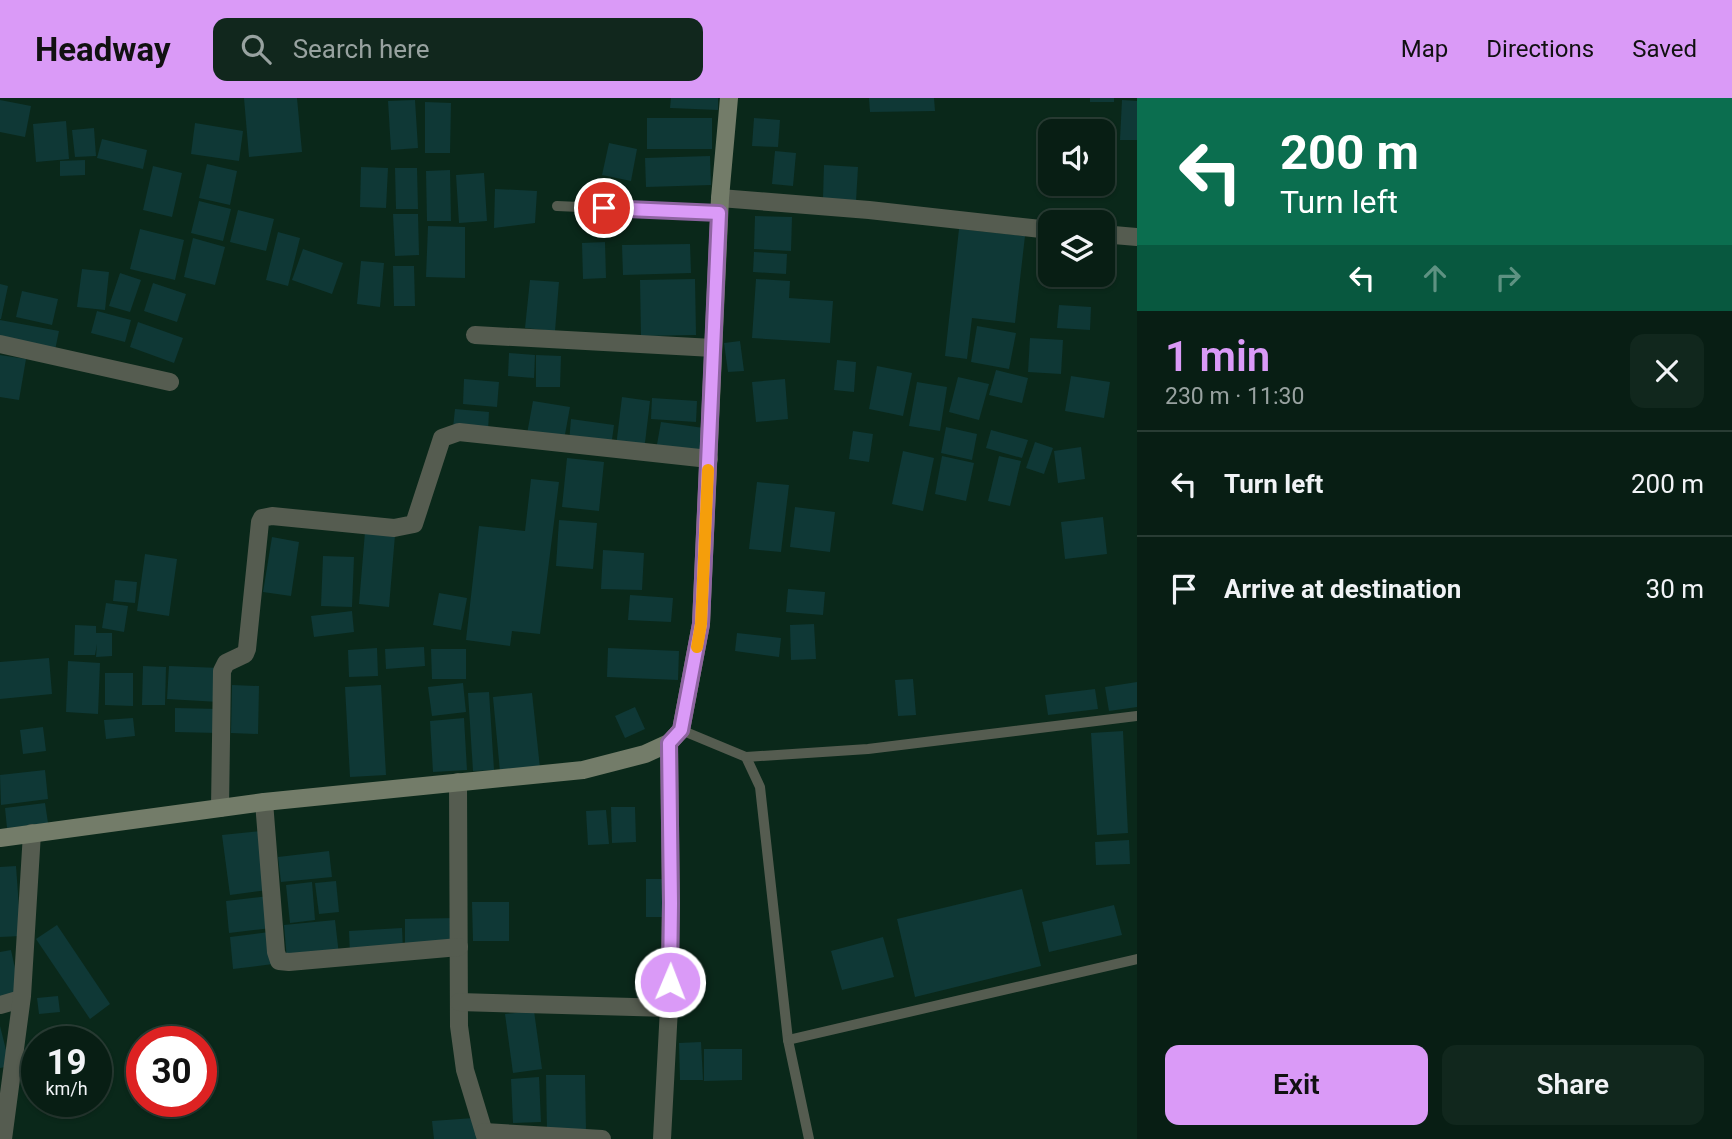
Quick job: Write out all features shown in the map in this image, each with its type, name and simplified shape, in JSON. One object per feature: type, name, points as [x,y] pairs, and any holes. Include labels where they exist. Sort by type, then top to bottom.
[{"type":"main road","points":[[0,838],[264,802],[583,770],[645,754],[675,736],[701,624],[720,205],[729,98]]},
{"type":"street","points":[[720,205],[869,210],[1038,229]]},
{"type":"street","points":[[1115,235],[1137,236]]},
{"type":"street","points":[[475,335],[713,348]]},
{"type":"street","points":[[0,344],[170,382]]},
{"type":"street","points":[[220,808],[222,671],[226,663],[245,654],[247,649],[262,518],[272,516],[394,528],[414,524],[442,438],[447,434],[459,432],[709,459]]},
{"type":"street","points":[[662,1139],[669,1008],[675,736]]},
{"type":"street","points":[[458,782],[459,1026],[465,1070],[485,1136],[601,1139]]},
{"type":"street","points":[[264,802],[276,953],[279,961],[459,947]]},
{"type":"street","points":[[3,1139],[21,999],[32,833]]},
{"type":"street","points":[[0,1005],[21,999]]},
{"type":"street","points":[[458,1002],[669,1008]]},
{"type":"lane","points":[[557,206],[720,205]]},
{"type":"lane","points":[[675,736],[746,757],[868,750],[1137,716]]},
{"type":"lane","points":[[746,757],[757,777],[762,796],[789,1040],[809,1139]]},
{"type":"lane","points":[[789,1040],[1137,959]]},
{"type":"building","points":[[244,98],[297,98],[302,152],[249,157]]},
{"type":"building","points":[[671,98],[718,98],[718,110],[670,108]]},
{"type":"building","points":[[869,98],[934,98],[935,111],[870,112]]},
{"type":"building","points":[[1090,98],[1114,98],[1114,102],[1090,102]]},
{"type":"building","points":[[0,100],[31,106],[25,137],[0,132]]},
{"type":"building","points":[[415,100],[418,148],[391,150],[388,101]]},
{"type":"building","points":[[1122,100],[1137,101],[1137,140],[1120,140]]},
{"type":"building","points":[[425,102],[451,103],[450,153],[425,153]]},
{"type":"building","points":[[647,118],[712,118],[712,149],[647,149]]},
{"type":"building","points":[[754,118],[780,120],[778,147],[752,146]]},
{"type":"building","points":[[66,121],[69,159],[36,162],[33,124]]},
{"type":"building","points":[[195,123],[243,131],[239,161],[191,154]]},
{"type":"building","points":[[94,128],[96,156],[75,157],[72,130]]},
{"type":"building","points":[[102,139],[147,150],[143,169],[97,158]]},
{"type":"building","points":[[609,143],[637,149],[631,181],[602,175]]},
{"type":"building","points":[[775,151],[796,153],[793,186],[772,184]]},
{"type":"building","points":[[710,156],[711,185],[646,187],[645,158]]},
{"type":"building","points":[[85,160],[85,175],[60,176],[60,161]]},
{"type":"building","points":[[207,164],[237,171],[230,205],[199,198]]},
{"type":"building","points":[[824,165],[858,167],[856,201],[823,199]]},
{"type":"building","points":[[153,166],[182,173],[172,217],[143,210]]},
{"type":"building","points":[[361,167],[388,168],[386,208],[360,207]]},
{"type":"building","points":[[395,168],[417,168],[418,209],[396,209]]},
{"type":"building","points":[[450,170],[451,221],[427,221],[426,171]]},
{"type":"building","points":[[484,173],[487,221],[459,223],[456,175]]},
{"type":"building","points":[[495,189],[537,191],[535,223],[494,228]]},
{"type":"building","points":[[199,201],[231,209],[223,241],[191,233]]},
{"type":"building","points":[[238,210],[274,219],[266,251],[230,242]]},
{"type":"building","points":[[393,214],[418,214],[419,255],[395,256]]},
{"type":"building","points":[[755,216],[792,217],[791,251],[754,249]]},
{"type":"building","points":[[428,226],[465,227],[465,278],[426,277]]},
{"type":"building","points":[[140,229],[184,240],[175,280],[130,269]]},
{"type":"building","points":[[959,229],[1025,236],[1015,323],[972,318],[967,359],[945,356]]},
{"type":"building","points":[[278,232],[300,238],[288,286],[266,280]]},
{"type":"building","points":[[193,238],[225,247],[215,285],[184,277]]},
{"type":"building","points":[[605,242],[606,278],[583,279],[582,243]]},
{"type":"building","points":[[690,244],[691,273],[623,275],[622,245]]},
{"type":"building","points":[[303,249],[343,263],[332,294],[292,280]]},
{"type":"building","points":[[754,252],[787,254],[786,274],[753,272]]},
{"type":"building","points":[[361,261],[384,263],[380,307],[357,304]]},
{"type":"building","points":[[393,266],[414,266],[415,306],[394,306]]},
{"type":"building","points":[[82,269],[109,272],[105,310],[77,307]]},
{"type":"building","points":[[120,273],[141,280],[130,312],[109,306]]},
{"type":"building","points":[[695,279],[696,335],[641,336],[640,280]]},
{"type":"building","points":[[756,279],[790,281],[789,298],[833,301],[830,343],[752,338]]},
{"type":"building","points":[[530,280],[559,282],[555,331],[525,328]]},
{"type":"building","points":[[153,283],[186,294],[177,322],[144,311]]},
{"type":"building","points":[[0,284],[8,286],[1,319],[0,319]]},
{"type":"building","points":[[22,291],[58,299],[52,325],[16,317]]},
{"type":"building","points":[[1059,305],[1091,307],[1090,330],[1057,328]]},
{"type":"building","points":[[97,311],[131,320],[125,342],[91,333]]},
{"type":"building","points":[[0,320],[59,331],[54,355],[0,344]]},
{"type":"building","points":[[138,322],[183,338],[174,363],[130,347]]},
{"type":"building","points":[[977,326],[1016,333],[1009,369],[971,362]]},
{"type":"building","points":[[1030,338],[1063,340],[1061,374],[1028,372]]},
{"type":"building","points":[[740,341],[744,371],[728,372],[724,343]]},
{"type":"building","points":[[509,353],[535,355],[534,378],[508,376]]},
{"type":"building","points":[[0,355],[26,359],[19,400],[0,397]]},
{"type":"building","points":[[536,355],[561,356],[560,387],[536,387]]},
{"type":"building","points":[[837,360],[856,362],[854,392],[834,390]]},
{"type":"building","points":[[877,366],[912,373],[903,416],[869,409]]},
{"type":"building","points":[[996,370],[1028,378],[1022,403],[989,395]]},
{"type":"building","points":[[1071,376],[1110,382],[1104,418],[1065,411]]},
{"type":"building","points":[[958,377],[989,384],[979,420],[949,412]]},
{"type":"building","points":[[464,379],[499,382],[497,407],[463,404]]},
{"type":"building","points":[[785,379],[788,419],[756,422],[752,382]]},
{"type":"building","points":[[917,382],[947,387],[940,431],[909,426]]},
{"type":"building","points":[[622,397],[650,401],[644,451],[616,447]]},
{"type":"building","points":[[652,398],[697,401],[696,422],[651,419]]},
{"type":"building","points":[[533,401],[570,407],[564,440],[527,434]]},
{"type":"building","points":[[455,409],[489,412],[488,431],[453,428]]},
{"type":"building","points":[[571,419],[614,425],[611,447],[569,442]]},
{"type":"building","points":[[661,422],[704,428],[700,457],[656,450]]},
{"type":"building","points":[[946,427],[977,434],[972,460],[941,453]]},
{"type":"building","points":[[991,430],[1028,440],[1022,458],[986,448]]},
{"type":"building","points":[[853,431],[873,434],[869,462],[849,459]]},
{"type":"building","points":[[1035,442],[1053,448],[1044,474],[1026,468]]},
{"type":"building","points":[[1081,447],[1085,479],[1058,483],[1054,451]]},
{"type":"building","points":[[903,451],[934,458],[923,511],[892,504]]},
{"type":"building","points":[[942,456],[974,463],[966,501],[935,494]]},
{"type":"building","points":[[999,456],[1021,461],[1010,506],[988,501]]},
{"type":"building","points":[[567,458],[604,462],[599,511],[562,507]]},
{"type":"building","points":[[531,479],[559,482],[540,634],[512,631],[510,646],[466,640],[479,526],[525,531]]},
{"type":"building","points":[[757,482],[789,485],[781,552],[749,549]]},
{"type":"building","points":[[795,507],[835,512],[830,552],[790,547]]},
{"type":"building","points":[[1103,517],[1107,554],[1065,559],[1061,522]]},
{"type":"building","points":[[559,520],[597,523],[593,569],[556,566]]},
{"type":"building","points":[[365,532],[395,535],[389,607],[359,604]]},
{"type":"building","points":[[272,537],[299,542],[291,596],[263,592]]},
{"type":"building","points":[[603,550],[644,553],[642,590],[601,589]]},
{"type":"building","points":[[145,554],[177,559],[169,616],[137,611]]},
{"type":"building","points":[[323,556],[354,557],[352,607],[321,606]]},
{"type":"building","points":[[115,580],[137,582],[135,603],[113,601]]},
{"type":"building","points":[[788,589],[825,592],[823,615],[786,612]]},
{"type":"building","points":[[439,593],[467,598],[461,630],[433,625]]},
{"type":"building","points":[[630,595],[673,598],[671,622],[628,620]]},
{"type":"building","points":[[106,603],[128,606],[124,632],[102,628]]},
{"type":"building","points":[[352,611],[354,632],[314,637],[311,616]]},
{"type":"building","points":[[814,624],[816,659],[791,660],[790,625]]},
{"type":"building","points":[[75,625],[96,626],[96,633],[112,633],[112,656],[96,657],[97,644],[95,655],[74,655]]},
{"type":"building","points":[[737,633],[781,638],[779,657],[735,651]]},
{"type":"building","points":[[424,647],[425,666],[386,669],[385,649]]},
{"type":"building","points":[[377,648],[378,676],[349,677],[348,650]]},
{"type":"building","points":[[608,648],[679,651],[678,680],[607,677]]},
{"type":"building","points":[[431,649],[466,649],[466,679],[432,679]]},
{"type":"building","points":[[49,658],[52,694],[0,699],[0,662]]},
{"type":"building","points":[[68,661],[100,663],[98,714],[66,712]]},
{"type":"building","points":[[143,666],[166,667],[165,705],[142,705]]},
{"type":"building","points":[[169,666],[220,668],[219,702],[167,699]]},
{"type":"building","points":[[105,673],[133,673],[133,706],[105,705]]},
{"type":"building","points":[[913,679],[916,715],[898,716],[895,680]]},
{"type":"building","points":[[1137,682],[1137,707],[1109,711],[1105,687]]},
{"type":"building","points":[[463,683],[466,712],[432,716],[428,687]]},
{"type":"building","points":[[232,685],[259,686],[258,734],[231,733]]},
{"type":"building","points":[[381,685],[386,775],[350,777],[345,687]]},
{"type":"building","points":[[1095,689],[1098,709],[1048,715],[1045,695]]},
{"type":"building","points":[[489,692],[494,770],[473,771],[468,693]]},
{"type":"building","points":[[532,693],[540,768],[500,772],[493,697]]},
{"type":"building","points":[[635,707],[645,729],[625,738],[615,716]]},
{"type":"building","points":[[175,708],[219,709],[218,733],[175,732]]},
{"type":"building","points":[[133,718],[135,736],[106,739],[104,720]]},
{"type":"building","points":[[464,718],[467,770],[433,772],[430,721]]},
{"type":"building","points":[[43,727],[46,751],[23,754],[20,730]]},
{"type":"building","points":[[1123,731],[1128,833],[1097,835],[1091,733]]},
{"type":"building","points":[[45,770],[48,799],[1,805],[0,775]]},
{"type":"building","points":[[45,803],[48,823],[7,828],[5,808]]},
{"type":"building","points":[[611,807],[635,807],[636,842],[612,843]]},
{"type":"building","points":[[606,810],[609,844],[588,845],[586,811]]},
{"type":"building","points":[[261,831],[268,890],[230,895],[222,835]]},
{"type":"building","points":[[1129,840],[1130,864],[1096,865],[1095,842]]},
{"type":"building","points":[[329,851],[332,877],[281,882],[278,857]]},
{"type":"building","points":[[16,866],[21,936],[0,937],[0,867]]},
{"type":"building","points":[[646,879],[670,879],[669,917],[646,917]]},
{"type":"building","points":[[336,881],[339,912],[319,914],[315,883]]},
{"type":"building","points":[[312,882],[315,920],[290,923],[286,885]]},
{"type":"building","points":[[1022,889],[1041,966],[915,997],[897,919]]},
{"type":"building","points":[[269,896],[272,928],[229,933],[226,901]]},
{"type":"building","points":[[472,902],[509,902],[509,941],[473,941]]},
{"type":"building","points":[[1114,905],[1122,935],[1049,952],[1042,922]]},
{"type":"building","points":[[456,918],[456,944],[405,944],[405,919]]},
{"type":"building","points":[[335,920],[339,955],[287,960],[284,925]]},
{"type":"building","points":[[57,925],[110,1004],[90,1019],[36,939]]},
{"type":"building","points":[[402,928],[403,950],[350,954],[349,931]]},
{"type":"building","points":[[269,932],[273,964],[233,969],[230,937]]},
{"type":"building","points":[[883,937],[894,977],[842,990],[831,951]]},
{"type":"building","points":[[11,950],[21,996],[0,1000],[0,952]]},
{"type":"building","points":[[58,996],[60,1012],[39,1014],[37,998]]},
{"type":"building","points":[[534,1011],[542,1069],[513,1073],[505,1014]]},
{"type":"building","points":[[0,1026],[10,1066],[0,1068]]},
{"type":"building","points":[[701,1042],[703,1080],[680,1080],[679,1043]]},
{"type":"building","points":[[704,1049],[742,1049],[742,1080],[704,1081]]},
{"type":"building","points":[[546,1075],[585,1075],[586,1131],[547,1131]]},
{"type":"building","points":[[539,1077],[541,1122],[513,1123],[511,1079]]},
{"type":"building","points":[[474,1118],[478,1139],[434,1139],[432,1121]]},
{"type":"slow traffic","points":[[697,647],[701,624],[708,470]]},
{"type":"route","points":[[604,208],[719,213],[701,624],[681,730],[669,743],[670,982]]}]
